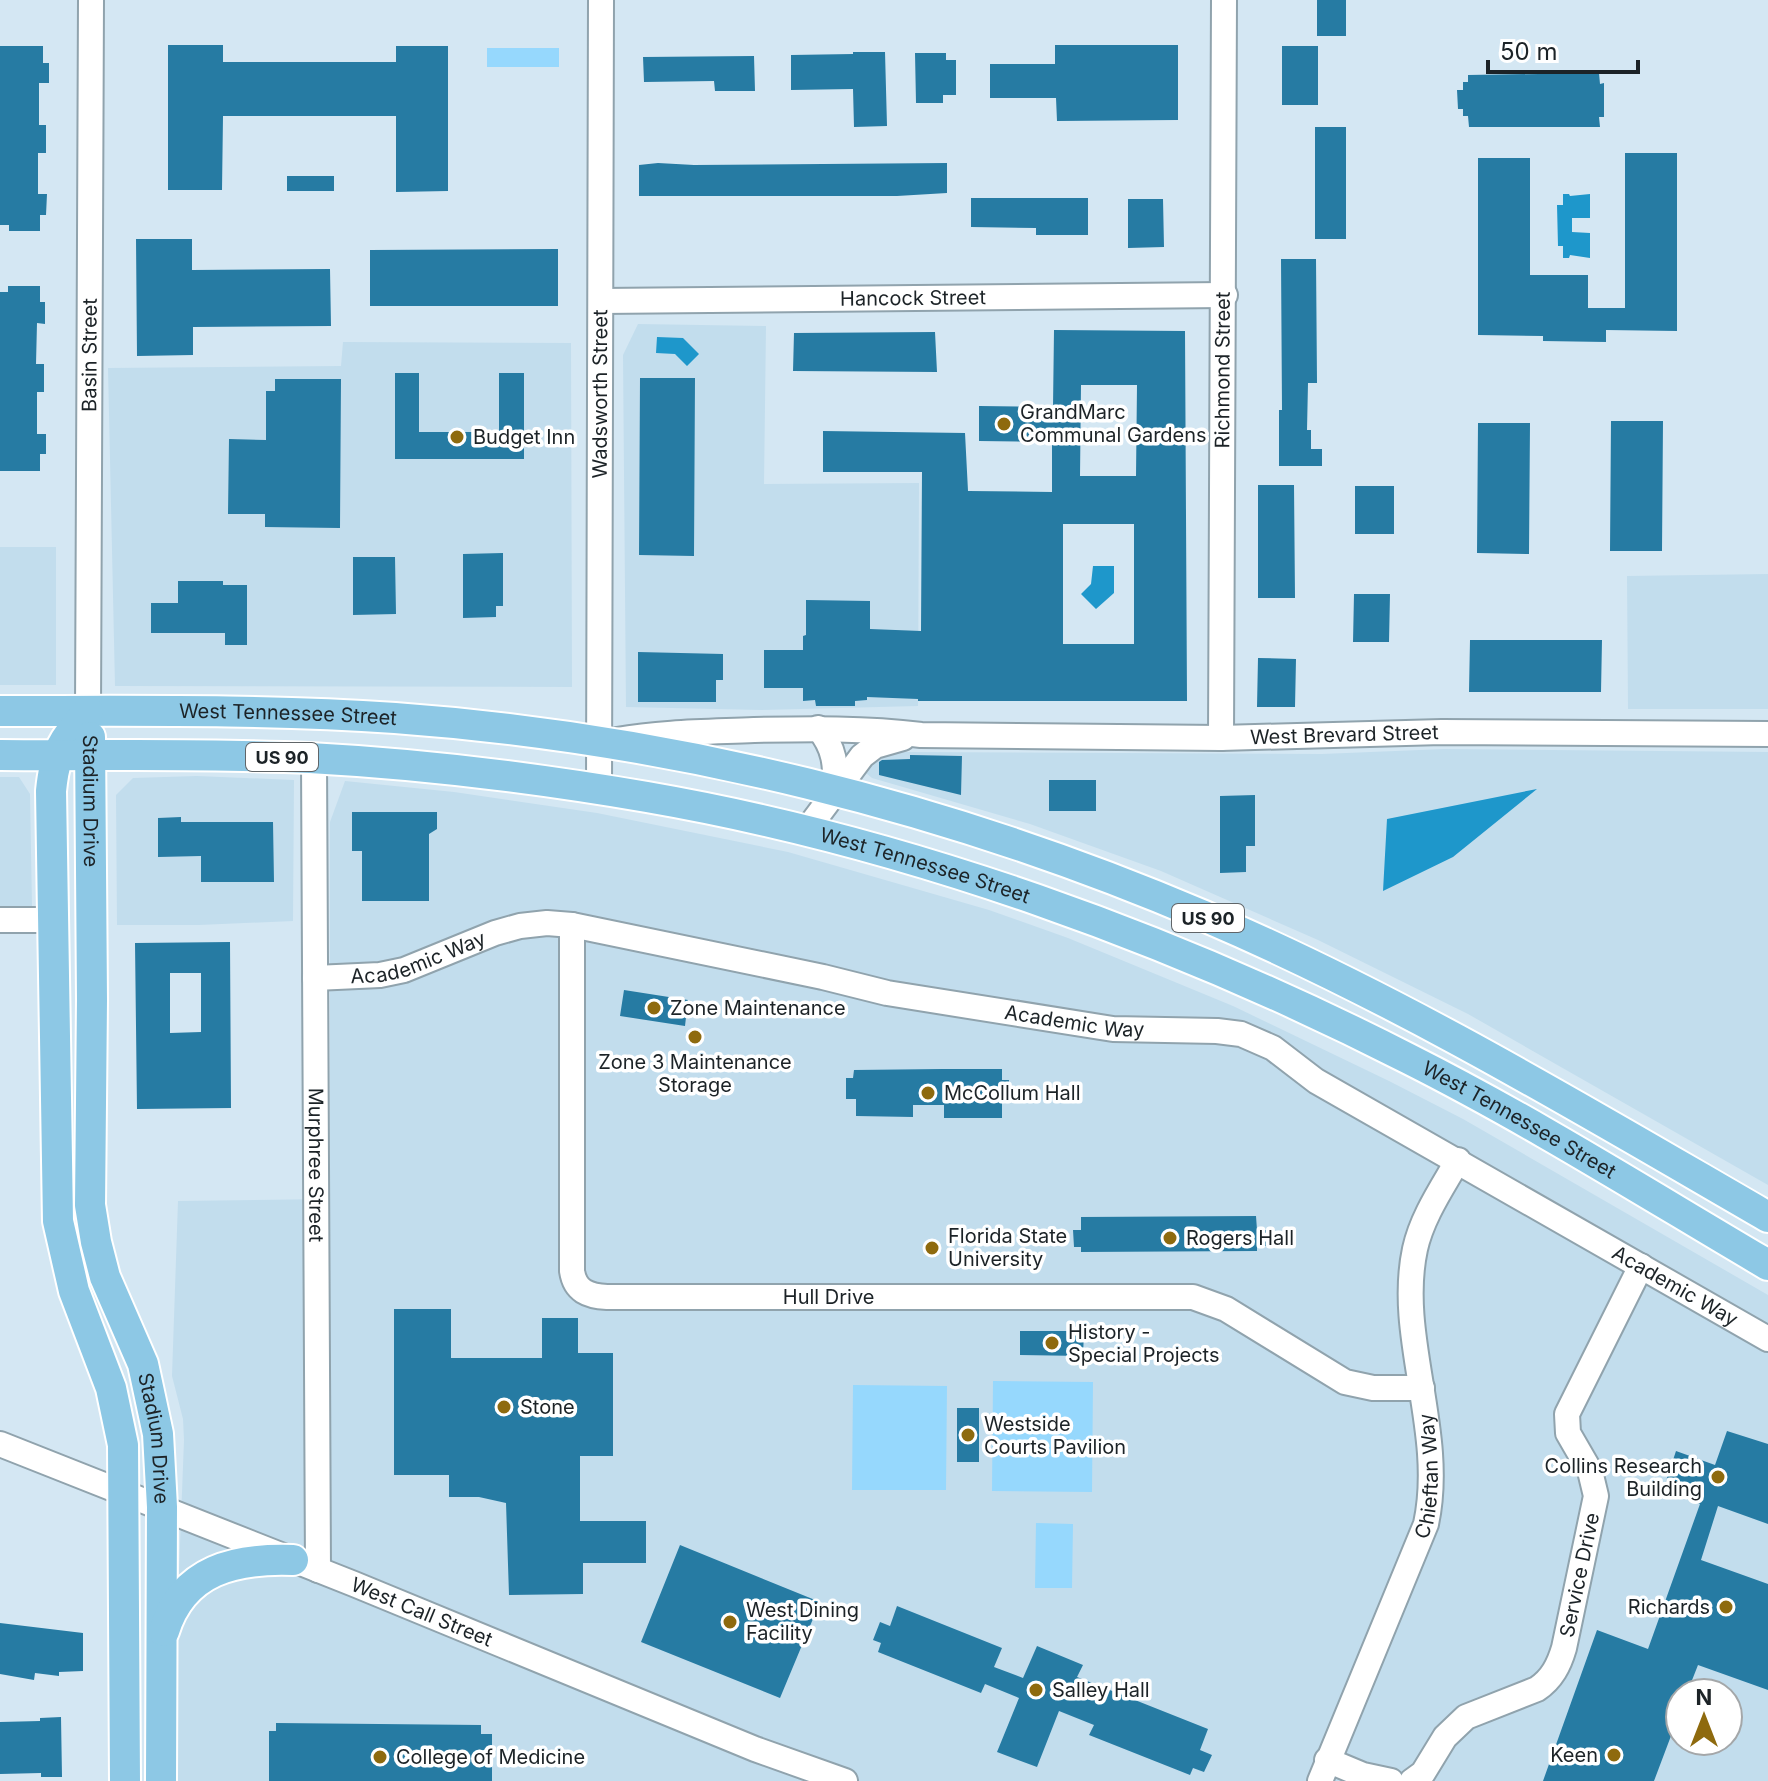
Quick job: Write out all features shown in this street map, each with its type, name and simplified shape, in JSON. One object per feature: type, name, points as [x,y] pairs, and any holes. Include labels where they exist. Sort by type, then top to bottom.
[{"type":"main road","name":"West Tennessee Street","points":[[0,711],[241,711],[400,718],[599,743],[722,765],[835,791],[992,837],[1076,866],[1159,897],[1280,949],[1462,1041],[1768,1217]]},
{"type":"main road","name":"Stadium Drive","points":[[88,711],[65,739],[56,756],[51,791],[58,1221],[74,1291],[101,1356],[123,1445],[125,1781]]},
{"type":"main road","name":"Stadium Drive","points":[[88,711],[91,756],[90,1205],[105,1277],[143,1364],[152,1398],[159,1447],[162,1507],[161,1781]]},
{"type":"main road","name":"West Tennessee Street","points":[[0,755],[314,759],[473,772],[674,802],[806,831],[955,873],[1167,949],[1318,1016],[1461,1086],[1768,1265]]},
{"type":"main road","points":[[162,1637],[185,1595],[207,1574],[242,1563],[306,1565]]},
{"type":"street","name":"Basin Street","points":[[88,711],[91,0]]},
{"type":"street","name":"Wadsworth Street","points":[[599,790],[601,0]]},
{"type":"street","name":"Richmond Street","points":[[1221,738],[1224,0]]},
{"type":"street","name":"Hancock Street","points":[[601,301],[1225,295]]},
{"type":"street","name":"West Brevard Street","points":[[599,743],[675,733],[818,728],[921,735],[1221,738],[1442,732],[1768,734]]},
{"type":"street","points":[[818,728],[834,752],[835,791]]},
{"type":"street","name":"West Brevard Street","points":[[806,831],[862,756],[875,746],[921,735]]},
{"type":"street","name":"Murphree Street","points":[[306,1565],[315,978],[314,759]]},
{"type":"street","points":[[0,920],[52,920]]},
{"type":"street","name":"Academic Way","points":[[315,978],[353,978],[392,973],[429,962],[495,933],[533,925],[572,925],[887,993],[1102,1028],[1241,1034],[1267,1044],[1316,1081],[1768,1339]]},
{"type":"street","name":"Hull Drive","points":[[572,925],[572,1271],[576,1283],[587,1294],[607,1297],[1193,1297],[1226,1309],[1345,1382],[1381,1389],[1422,1388]]},
{"type":"street","name":"Chieftan Way","points":[[1323,1771],[1426,1524],[1432,1469],[1412,1305],[1413,1260],[1424,1223],[1458,1160]]},
{"type":"street","name":"Service Drive","points":[[1412,1781],[1423,1773],[1440,1742],[1461,1721],[1476,1711],[1542,1686],[1558,1665],[1596,1496],[1590,1471],[1568,1433],[1567,1414],[1641,1266]]},
{"type":"street","name":"West Call Street","points":[[0,1444],[306,1565],[755,1749],[845,1781]]},
{"type":"street","points":[[1323,1771],[1391,1781]]},
{"type":"shaded area","points":[[487,48],[559,48],[559,67],[487,67]]},
{"type":"shaded area","points":[[1563,194],[1590,194],[1590,218],[1572,218],[1572,232],[1590,233],[1590,258],[1570,255],[1563,258],[1563,246],[1558,246],[1557,205],[1563,205]]},
{"type":"shaded area","points":[[638,324],[766,326],[764,484],[919,483],[918,706],[762,710],[626,707],[623,355]]},
{"type":"shaded area","points":[[657,337],[683,338],[699,354],[687,366],[675,354],[656,353]]},
{"type":"shaded area","points":[[343,342],[571,343],[572,687],[115,686],[108,368],[341,366]]},
{"type":"shaded area","points":[[0,547],[56,547],[56,685],[0,685]]},
{"type":"shaded area","points":[[1093,566],[1114,566],[1114,593],[1096,609],[1081,594],[1091,584]]},
{"type":"shaded area","points":[[1768,574],[1768,709],[1628,709],[1627,576]]},
{"type":"shaded area","points":[[1444,749],[1768,752],[1768,1185],[1468,1014],[1318,940],[1161,871],[1030,824],[872,778],[866,773],[866,765],[882,755],[902,752],[1322,754]]},
{"type":"shaded area","points":[[197,776],[294,780],[293,921],[117,925],[116,795],[133,778]]},
{"type":"shaded area","points":[[0,777],[19,777],[30,794],[32,908],[0,908]]},
{"type":"shaded area","name":"Florida State University","points":[[345,781],[454,792],[597,813],[788,852],[989,910],[1068,938],[1233,1006],[1389,1081],[1463,1119],[1768,1295],[1768,1781],[171,1781],[184,1440],[183,1419],[172,1376],[178,1201],[330,1199],[330,822]]},
{"type":"shaded area","points":[[1537,789],[1453,857],[1383,891],[1387,819]]},
{"type":"shaded area","points":[[993,1381],[1093,1382],[1092,1492],[992,1491]]},
{"type":"shaded area","points":[[853,1385],[947,1386],[946,1490],[852,1490]]},
{"type":"shaded area","points":[[1036,1523],[1073,1524],[1072,1588],[1035,1588]]},
{"type":"building","points":[[1317,0],[1346,0],[1346,36],[1317,36]]},
{"type":"building","points":[[168,45],[223,45],[223,62],[396,62],[396,46],[448,46],[448,191],[396,192],[396,116],[223,116],[222,190],[168,190]]},
{"type":"building","points":[[1055,45],[1178,45],[1178,120],[1057,121],[1056,98],[990,98],[990,64],[1055,64]]},
{"type":"building","points":[[0,46],[43,46],[43,63],[49,63],[49,83],[39,83],[39,125],[46,125],[46,153],[38,153],[38,194],[47,194],[46,215],[40,215],[40,231],[9,231],[9,225],[0,225]]},
{"type":"building","points":[[1282,46],[1318,46],[1318,105],[1282,105]]},
{"type":"building","points":[[885,52],[887,126],[854,127],[853,89],[791,90],[791,55]]},
{"type":"building","points":[[915,53],[946,53],[946,60],[956,60],[956,95],[943,95],[943,103],[916,103]]},
{"type":"building","points":[[754,56],[755,91],[715,91],[714,81],[644,82],[643,57]]},
{"type":"building","points":[[1599,73],[1600,84],[1604,83],[1604,117],[1599,117],[1600,127],[1469,127],[1468,116],[1463,116],[1463,109],[1458,109],[1457,90],[1463,90],[1463,82],[1468,82],[1468,75]]},
{"type":"building","points":[[1315,127],[1346,127],[1346,239],[1315,239]]},
{"type":"building","points":[[1625,153],[1677,153],[1677,331],[1606,330],[1606,342],[1543,341],[1543,336],[1478,335],[1478,158],[1530,158],[1530,275],[1588,275],[1588,308],[1625,308]]},
{"type":"building","points":[[947,163],[947,193],[897,196],[639,196],[639,165]]},
{"type":"building","points":[[287,176],[334,176],[334,191],[287,191]]},
{"type":"building","points":[[971,198],[1088,198],[1088,235],[1036,235],[1036,228],[971,227]]},
{"type":"building","points":[[1128,199],[1163,199],[1164,247],[1128,248]]},
{"type":"building","points":[[136,239],[192,239],[192,270],[330,269],[331,326],[193,327],[193,355],[137,356]]},
{"type":"building","points":[[558,249],[558,306],[370,306],[370,250]]},
{"type":"building","points":[[1281,259],[1316,259],[1317,383],[1308,383],[1307,430],[1311,430],[1311,449],[1322,449],[1322,466],[1279,466],[1279,410],[1282,410]]},
{"type":"building","points":[[8,286],[40,286],[40,302],[45,302],[45,324],[37,323],[36,364],[44,364],[44,392],[37,392],[37,434],[46,434],[46,454],[40,454],[40,471],[0,471],[0,292],[8,292]]},
{"type":"building","points":[[1054,330],[1185,331],[1187,701],[918,701],[867,697],[867,700],[855,701],[855,706],[816,706],[815,700],[803,701],[803,688],[764,688],[764,650],[803,650],[806,600],[870,601],[870,629],[921,631],[922,472],[823,472],[823,431],[965,433],[968,491],[1052,492],[1052,442],[979,441],[979,406],[1053,407]],"holes":[[[1081,385],[1137,385],[1136,476],[1080,476]],[[1063,524],[1134,524],[1134,644],[1063,644]]]},
{"type":"building","points":[[935,332],[937,372],[793,371],[794,333]]},
{"type":"building","points":[[395,373],[419,373],[419,432],[499,432],[499,373],[524,373],[524,459],[395,459]]},
{"type":"building","points":[[640,378],[695,378],[694,556],[639,555]]},
{"type":"building","points":[[275,379],[341,379],[340,528],[265,527],[265,514],[228,514],[229,439],[266,440],[266,391],[275,391]]},
{"type":"building","points":[[1611,421],[1663,421],[1662,551],[1610,551]]},
{"type":"building","points":[[1478,423],[1530,423],[1529,554],[1477,553]]},
{"type":"building","points":[[1258,485],[1294,485],[1295,598],[1258,598]]},
{"type":"building","points":[[1355,486],[1394,486],[1394,534],[1355,534]]},
{"type":"building","points":[[503,553],[503,606],[496,606],[496,617],[463,618],[463,554]]},
{"type":"building","points":[[353,557],[395,557],[396,614],[353,615]]},
{"type":"building","points":[[178,581],[223,581],[223,585],[247,585],[247,645],[225,645],[225,633],[151,633],[151,603],[178,603]]},
{"type":"building","points":[[1354,594],[1390,594],[1389,642],[1353,642]]},
{"type":"building","points":[[1470,640],[1602,640],[1601,692],[1469,692]]},
{"type":"building","points":[[638,652],[723,654],[723,680],[716,680],[716,702],[638,702]]},
{"type":"building","points":[[1258,658],[1296,659],[1295,707],[1257,707]]},
{"type":"building","points":[[910,755],[962,756],[961,795],[879,775],[879,762],[882,760],[910,759]]},
{"type":"building","points":[[1049,780],[1096,780],[1096,811],[1049,811]]},
{"type":"building","points":[[1255,795],[1255,846],[1246,846],[1246,872],[1220,873],[1220,796]]},
{"type":"building","points":[[352,812],[437,812],[437,829],[429,834],[429,901],[362,901],[362,851],[352,851]]},
{"type":"building","points":[[181,817],[181,822],[273,822],[274,882],[201,882],[201,856],[158,857],[158,818]]},
{"type":"building","points":[[230,942],[231,1108],[137,1109],[135,943]],"holes":[[[170,973],[201,973],[201,1032],[170,1033]]]},
{"type":"building","name":"Zone Maintenance","points":[[624,990],[688,1000],[685,1026],[620,1016]]},
{"type":"building","name":"McCollum Hall","points":[[1002,1069],[1002,1080],[1009,1080],[1009,1100],[1002,1100],[1002,1118],[944,1118],[944,1105],[913,1105],[913,1117],[856,1116],[856,1099],[846,1099],[846,1078],[853,1078],[854,1070]]},
{"type":"building","name":"Rogers Hall","points":[[1256,1216],[1257,1230],[1266,1230],[1266,1246],[1257,1246],[1257,1251],[1081,1252],[1081,1247],[1074,1247],[1073,1230],[1081,1230],[1081,1217]]},
{"type":"building","name":"Stone","points":[[394,1309],[451,1309],[451,1358],[542,1358],[542,1318],[578,1318],[578,1353],[613,1353],[613,1456],[580,1456],[580,1521],[646,1521],[646,1563],[583,1563],[583,1594],[509,1595],[506,1503],[479,1497],[449,1497],[449,1475],[394,1475]]},
{"type":"building","name":"History - Special Projects","points":[[1020,1331],[1084,1331],[1083,1356],[1020,1355]]},
{"type":"building","name":"Westside Courts Pavilion","points":[[957,1408],[979,1408],[979,1462],[957,1462]]},
{"type":"building","points":[[1727,1431],[1768,1444],[1768,1524],[1718,1506],[1701,1560],[1768,1584],[1768,1690],[1744,1681],[1744,1677],[1732,1677],[1698,1665],[1693,1677],[1664,1677],[1664,1754],[1654,1781],[1543,1781],[1597,1630],[1648,1649],[1700,1504],[1663,1490],[1676,1451],[1715,1465]]},
{"type":"building","name":"West Dining Facility","points":[[680,1545],[820,1602],[780,1698],[641,1642]]},
{"type":"building","name":"Salley Hall","points":[[897,1606],[1002,1648],[994,1667],[1023,1678],[1037,1646],[1083,1665],[1077,1677],[1208,1729],[1200,1750],[1212,1755],[1204,1772],[1193,1768],[1190,1775],[1089,1735],[1094,1725],[1059,1711],[1037,1767],[997,1752],[1019,1698],[985,1684],[981,1693],[878,1652],[881,1643],[873,1640],[880,1622],[890,1626]]},
{"type":"building","points":[[0,1623],[83,1633],[83,1671],[59,1672],[59,1676],[35,1673],[34,1680],[0,1674]]},
{"type":"building","points":[[61,1717],[62,1777],[41,1777],[41,1773],[0,1774],[0,1722]]},
{"type":"building","name":"College of Medicine","points":[[276,1723],[481,1725],[481,1734],[492,1734],[492,1781],[269,1781],[269,1731],[276,1731]]},
{"type":"place","name":"GrandMarc Communal Gardens","points":[[1004,424]]},
{"type":"place","name":"Budget Inn","points":[[457,437]]},
{"type":"place","name":"Zone Maintenance","points":[[654,1008]]},
{"type":"place","name":"Zone 3 Maintenance Storage","points":[[695,1037]]},
{"type":"place","name":"McCollum Hall","points":[[928,1093]]},
{"type":"place","name":"Rogers Hall","points":[[1170,1238]]},
{"type":"place","name":"Florida State University","points":[[932,1248]]},
{"type":"place","name":"History - Special Projects","points":[[1052,1343]]},
{"type":"place","name":"Stone","points":[[504,1407]]},
{"type":"place","name":"Westside Courts Pavilion","points":[[968,1435]]},
{"type":"place","name":"Collins Research Building","points":[[1718,1477]]},
{"type":"place","name":"Richards","points":[[1726,1607]]},
{"type":"place","name":"West Dining Facility","points":[[730,1622]]},
{"type":"place","name":"Salley Hall","points":[[1036,1690]]},
{"type":"place","name":"Keen","points":[[1614,1755]]},
{"type":"place","name":"College of Medicine","points":[[380,1757]]}]
